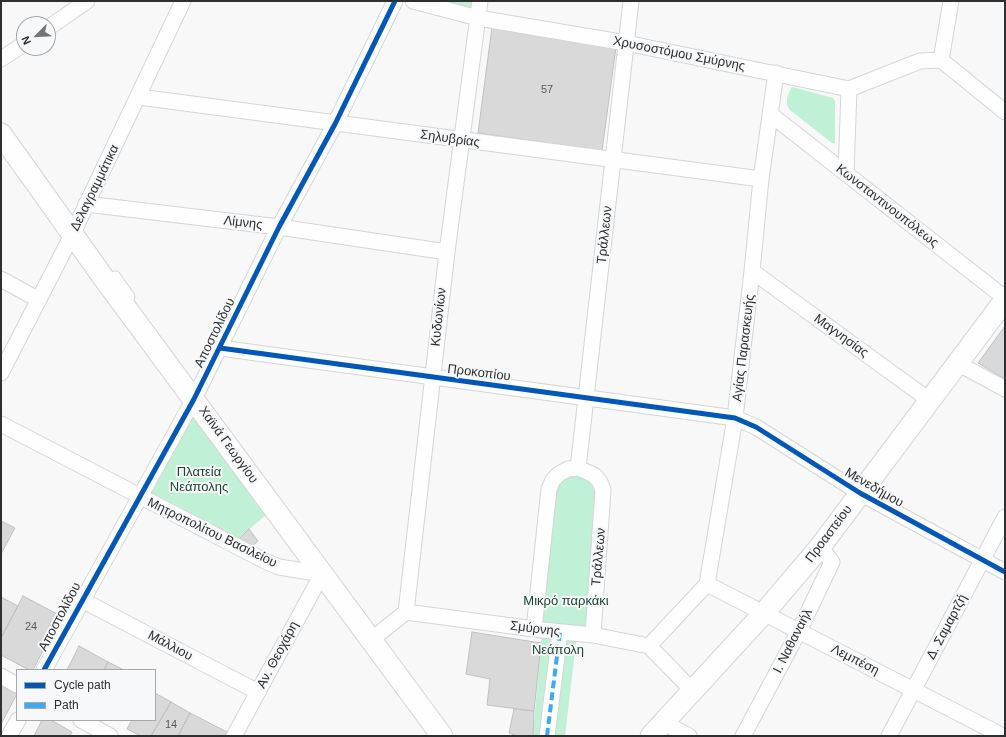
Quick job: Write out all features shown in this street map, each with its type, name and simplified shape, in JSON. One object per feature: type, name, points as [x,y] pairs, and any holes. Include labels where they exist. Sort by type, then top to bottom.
[{"type":"main road","name":"Χαϊνά Γεωργίου","points":[[1,134],[72,235],[442,736]]},
{"type":"main road","name":"Προαστείου","points":[[658,730],[764,613],[820,547],[1005,299]]},
{"type":"street","points":[[56,19],[67,7],[87,1]]},
{"type":"street","name":"Δελαγραμμάτικα","points":[[1,373],[72,235],[139,97],[183,1]]},
{"type":"street","name":"Αποστολίδου","points":[[45,669],[139,496],[194,400],[279,227],[335,124],[395,1]]},
{"type":"street","name":"Χρυσοστόμου Σμύρνης","points":[[413,1],[478,18],[626,43],[849,89]]},
{"type":"street","name":"Κυδωνίων","points":[[406,612],[446,252],[463,141],[480,1]]},
{"type":"street","name":"Τράλλεων","points":[[593,635],[604,494],[600,482],[594,475],[578,468],[631,1]]},
{"type":"street","points":[[941,60],[951,1]]},
{"type":"street","points":[[1,59],[16,49]]},
{"type":"street","points":[[846,174],[849,89],[920,61],[941,60],[1005,112]]},
{"type":"street","name":"Αγίας Παρασκευής","points":[[707,584],[735,418],[761,179],[776,74]]},
{"type":"street","name":"Σηλυβρίας","points":[[139,97],[613,161],[761,179]]},
{"type":"street","name":"Κωνσταντινουπόλεως","points":[[770,114],[1005,299]]},
{"type":"street","name":"Λίμνης","points":[[86,204],[279,227],[446,252]]},
{"type":"street","name":"Μαγνησίας","points":[[752,272],[929,400]]},
{"type":"street","points":[[1,280],[39,300]]},
{"type":"street","name":"Προκοπίου","points":[[220,348],[735,418]]},
{"type":"street","points":[[957,363],[1005,389]]},
{"type":"street","name":"Μενεδήμου","points":[[735,418],[756,427],[860,493],[1005,572]]},
{"type":"street","name":"Μητροπολίτου Βασιλείου","points":[[1,424],[279,567],[322,574]]},
{"type":"street","points":[[534,629],[549,489],[553,480],[559,474],[568,469],[578,468]]},
{"type":"street","name":"Δ. Σαμαρτζή","points":[[889,736],[1005,517]]},
{"type":"street","name":"Ι. Ναθαναήλ","points":[[743,736],[799,631],[832,562],[820,547]]},
{"type":"street","name":"Αν. Θεοχάρη","points":[[234,736],[322,574]]},
{"type":"street","points":[[693,691],[649,646],[707,584]]},
{"type":"street","name":"Λεμπέση","points":[[707,584],[1003,736]]},
{"type":"street","name":"Μάλλιου","points":[[82,600],[258,692]]},
{"type":"street","points":[[371,640],[406,612]]},
{"type":"street","name":"Σμύρνης","points":[[406,612],[534,629],[593,635],[649,646]]},
{"type":"street","points":[[547,736],[560,632]]},
{"type":"street","points":[[1,676],[16,684]]},
{"type":"street","points":[[9,736],[17,721]]},
{"type":"street","points":[[83,721],[110,736]]},
{"type":"street","points":[[658,730],[689,736]]},
{"type":"lane","points":[[109,276],[116,275],[131,296],[128,306]]},
{"type":"green space","points":[[413,1],[480,1],[478,18]]},
{"type":"green space","points":[[793,87],[833,98],[835,101],[835,143],[832,143],[790,110],[787,105],[787,98],[791,88]]},
{"type":"green space","name":"Πλατεία Νεάπολης","points":[[194,399],[274,508],[232,544],[139,497]]},
{"type":"green space","name":"Μικρό παρκάκι","points":[[568,469],[600,482],[593,635],[577,634],[565,736],[533,736],[542,631],[549,489]]},
{"type":"building","points":[[492,27],[616,47],[602,151],[478,133]]},
{"type":"building","points":[[1005,326],[1005,379],[978,363]]},
{"type":"building","points":[[1,521],[15,528],[1,554]]},
{"type":"building","points":[[249,529],[258,541],[250,548],[239,539]]},
{"type":"building","points":[[23,596],[61,616],[34,669],[27,669],[1,655],[1,638]]},
{"type":"building","points":[[1,597],[18,606],[1,638]]},
{"type":"building","points":[[472,632],[541,643],[534,711],[487,705],[490,679],[466,674]]},
{"type":"building","points":[[79,646],[108,662],[104,669],[68,669]]},
{"type":"building","points":[[108,662],[122,669],[104,669]]},
{"type":"building","points":[[1,686],[16,694],[16,696],[1,724]]},
{"type":"building","points":[[156,694],[171,702],[151,736],[141,736],[127,729],[131,721],[156,721]]},
{"type":"building","points":[[171,702],[190,713],[178,736],[151,736]]},
{"type":"building","points":[[514,709],[534,711],[533,736],[517,736],[509,733]]},
{"type":"building","points":[[190,713],[227,732],[225,736],[178,736]]},
{"type":"building","points":[[42,721],[53,721],[72,732],[70,736],[34,736]]},
{"type":"marked path","points":[[547,736],[560,632]]},
{"type":"cycle path","points":[[45,669],[194,399],[279,227],[335,124],[395,1]]},
{"type":"cycle path","points":[[220,348],[735,418],[756,427],[860,493],[1005,572]]},
{"type":"park label","name":"Νεάπολη","points":[[558,650]]}]
